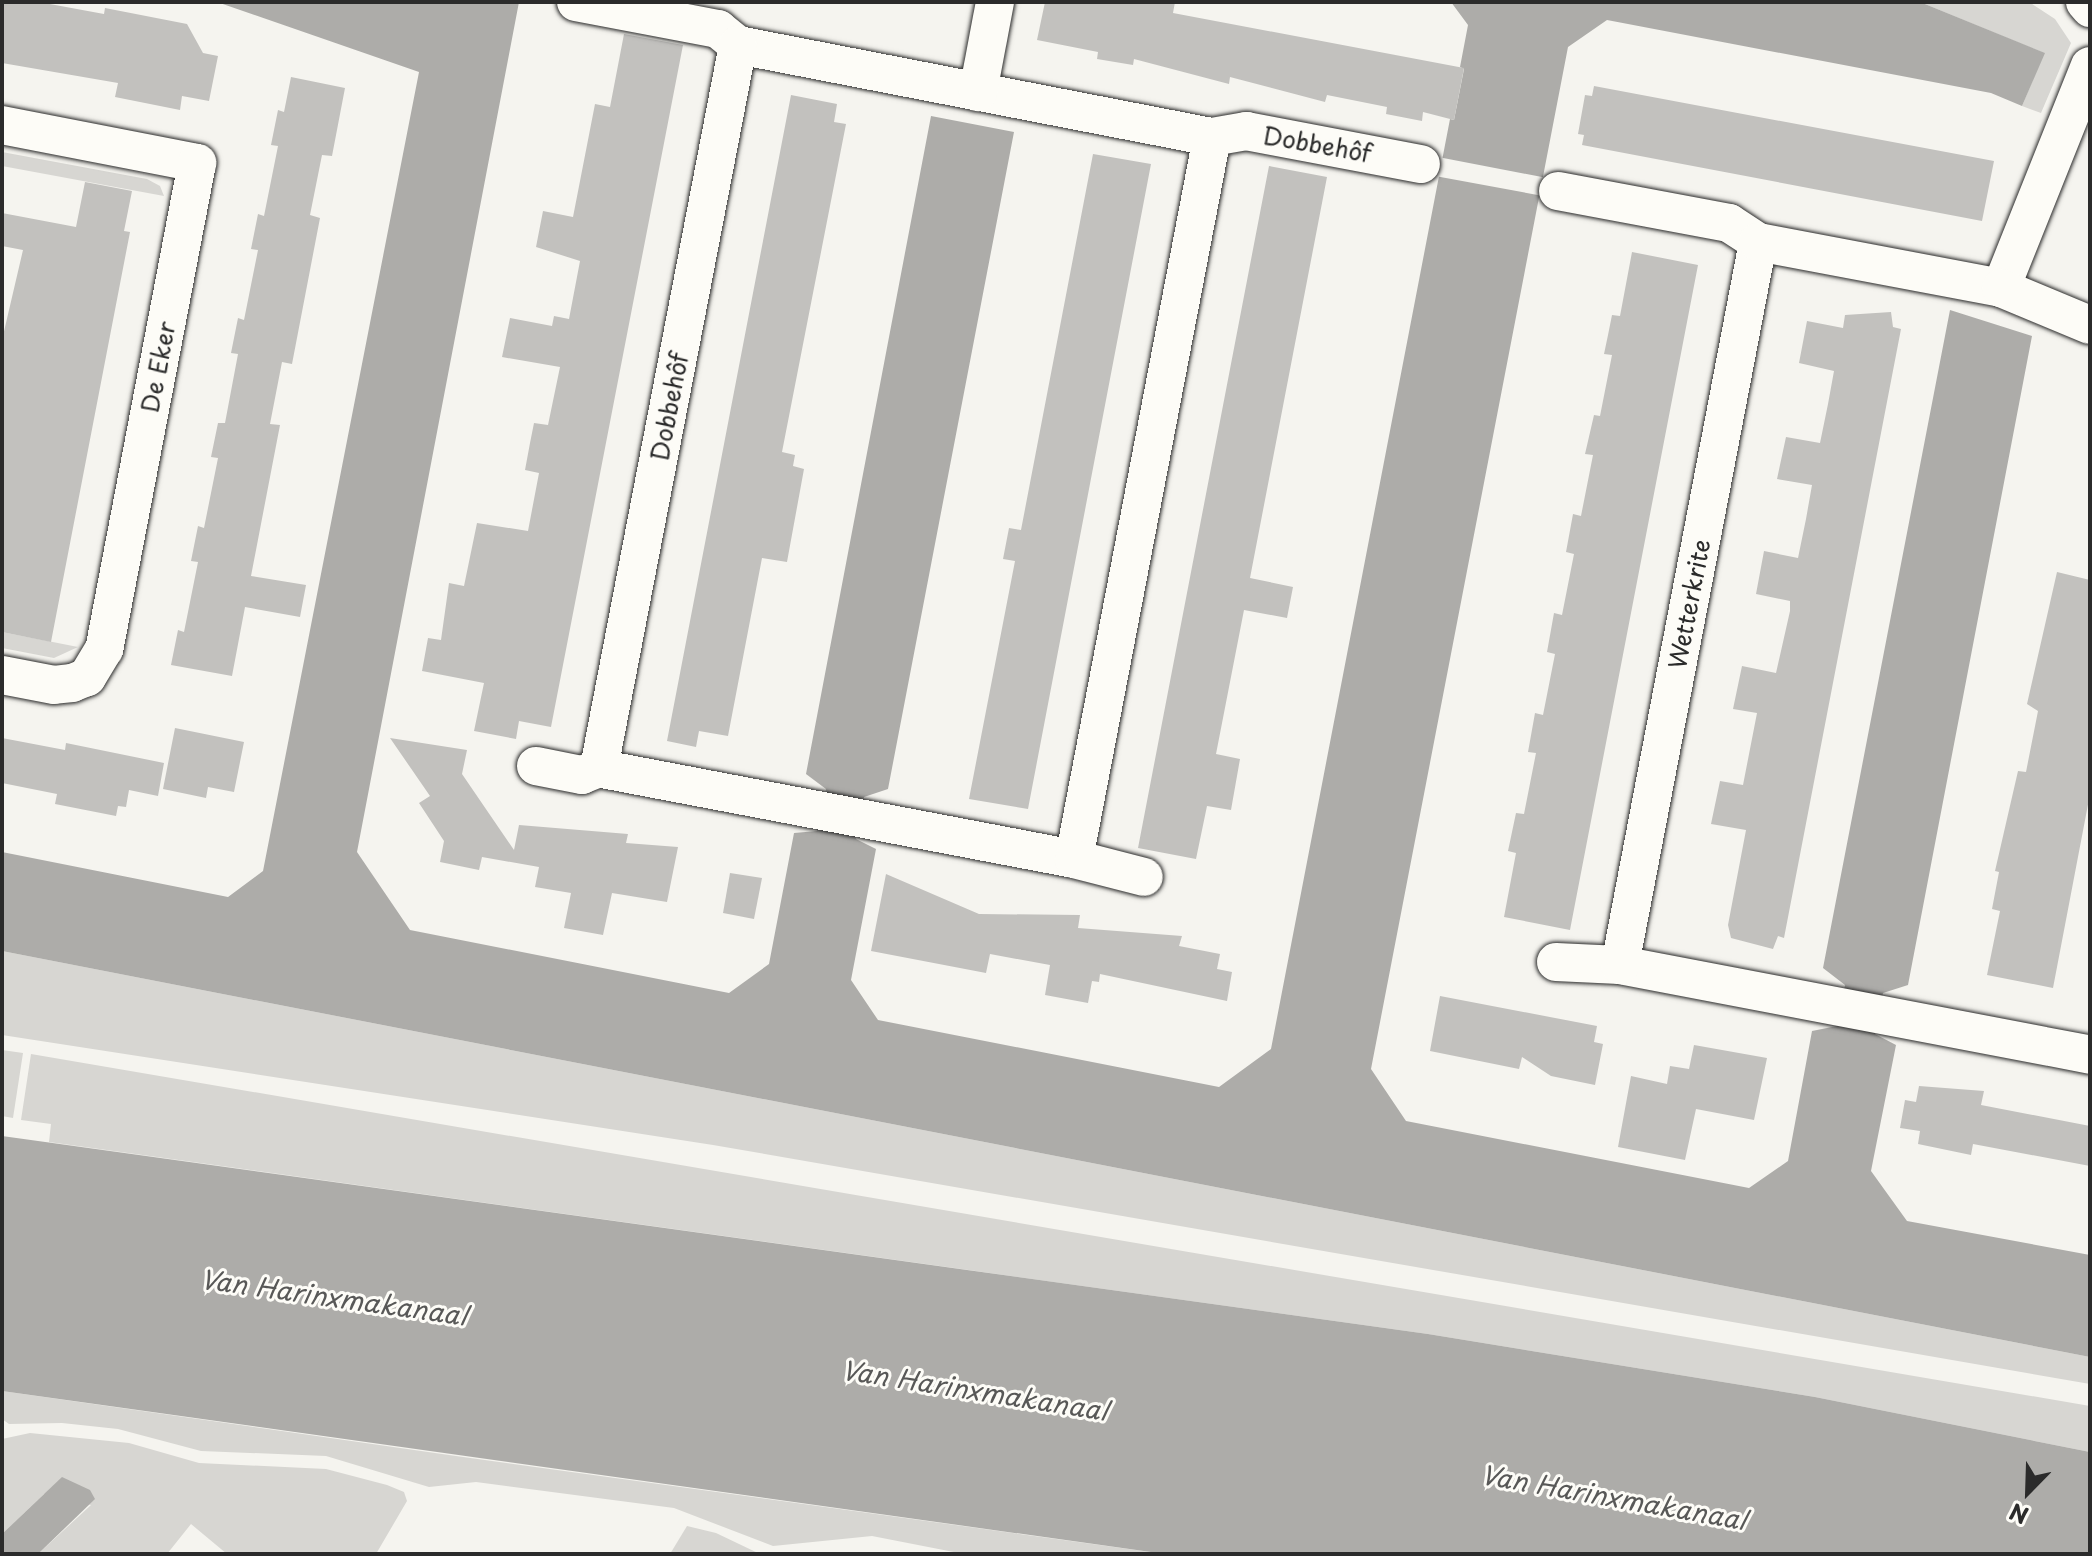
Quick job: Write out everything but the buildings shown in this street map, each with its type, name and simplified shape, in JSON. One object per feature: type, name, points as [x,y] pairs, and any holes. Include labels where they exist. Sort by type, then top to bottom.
[{"type":"street","name":"Dobbehôf","points":[[576,2],[718,29],[738,45],[1212,137],[1246,131],[1421,164]]},
{"type":"street","points":[[978,92],[995,2]]},
{"type":"street","points":[[2085,2],[2090,8]]},
{"type":"street","name":"Dobbehôf","points":[[599,768],[738,45]]},
{"type":"street","points":[[2001,288],[2090,66]]},
{"type":"street","name":"De Eker","points":[[2,125],[197,163],[104,649],[87,677],[72,683],[54,685],[2,675]]},
{"type":"street","points":[[1074,859],[1212,137]]},
{"type":"street","points":[[1558,191],[1729,223],[1758,242],[2001,288],[2090,325]]},
{"type":"street","name":"Wetterkrite","points":[[1620,965],[1758,242]]},
{"type":"street","points":[[536,766],[582,775],[599,768],[1074,859],[1144,877]]},
{"type":"street","points":[[1556,962],[1620,965],[2090,1055]]},
{"type":"shaded area","points":[[1920,2],[2029,2],[2055,19],[2071,43],[2041,113],[2022,106],[2044,53]]},
{"type":"shaded area","points":[[2,152],[147,179],[160,186],[164,196],[2,166]]},
{"type":"shaded area","points":[[2,632],[78,647],[54,658],[2,648]]},
{"type":"shaded area","points":[[2,951],[2090,1357],[2090,1384],[713,1145],[2,1035]]},
{"type":"shaded area","points":[[2,1050],[23,1053],[13,1118],[2,1116]]},
{"type":"shaded area","points":[[31,1054],[2090,1406],[2090,1452],[1815,1397],[1428,1334],[49,1142],[51,1124],[21,1120]]},
{"type":"shaded area","points":[[2,1391],[1165,1554],[964,1554],[872,1536],[773,1546],[674,1508],[476,1482],[429,1487],[326,1456],[201,1451],[118,1429],[62,1423],[9,1424],[2,1419]]},
{"type":"shaded area","points":[[30,1433],[129,1443],[199,1463],[326,1469],[387,1485],[404,1492],[407,1501],[376,1554],[227,1554],[191,1524],[167,1554],[38,1554],[91,1505],[44,1494],[2,1534],[2,1439]]},
{"type":"shaded area","points":[[687,1526],[716,1533],[760,1554],[670,1554]]},
{"type":"water","points":[[217,2],[519,2],[357,852],[410,930],[729,993],[769,964],[794,833],[817,831],[826,789],[806,774],[931,116],[1014,132],[888,789],[864,797],[856,839],[876,849],[851,980],[878,1020],[1219,1087],[1271,1049],[1450,119],[1454,120],[1464,69],[1460,67],[1468,25],[1451,2],[1920,2],[2045,53],[2022,106],[1991,93],[1607,20],[1568,47],[1371,1069],[1406,1121],[1749,1188],[1788,1161],[1812,1031],[1837,1026],[1845,985],[1823,968],[1950,310],[2032,336],[1908,985],[1883,993],[1875,1034],[1896,1045],[1871,1171],[1907,1221],[2090,1255],[2090,1357],[2,951],[2,852],[228,897],[263,871],[419,72]]},
{"type":"water","name":"Van Harinxmakanaal","points":[[2,1136],[1428,1334],[1815,1397],[2090,1452],[2090,1554],[1165,1554],[2,1391]]},
{"type":"water","points":[[62,1477],[90,1490],[95,1499],[38,1554],[2,1554],[2,1534]]},
{"type":"pier","points":[[1438,157],[1547,178],[1543,196],[1435,176]]}]
